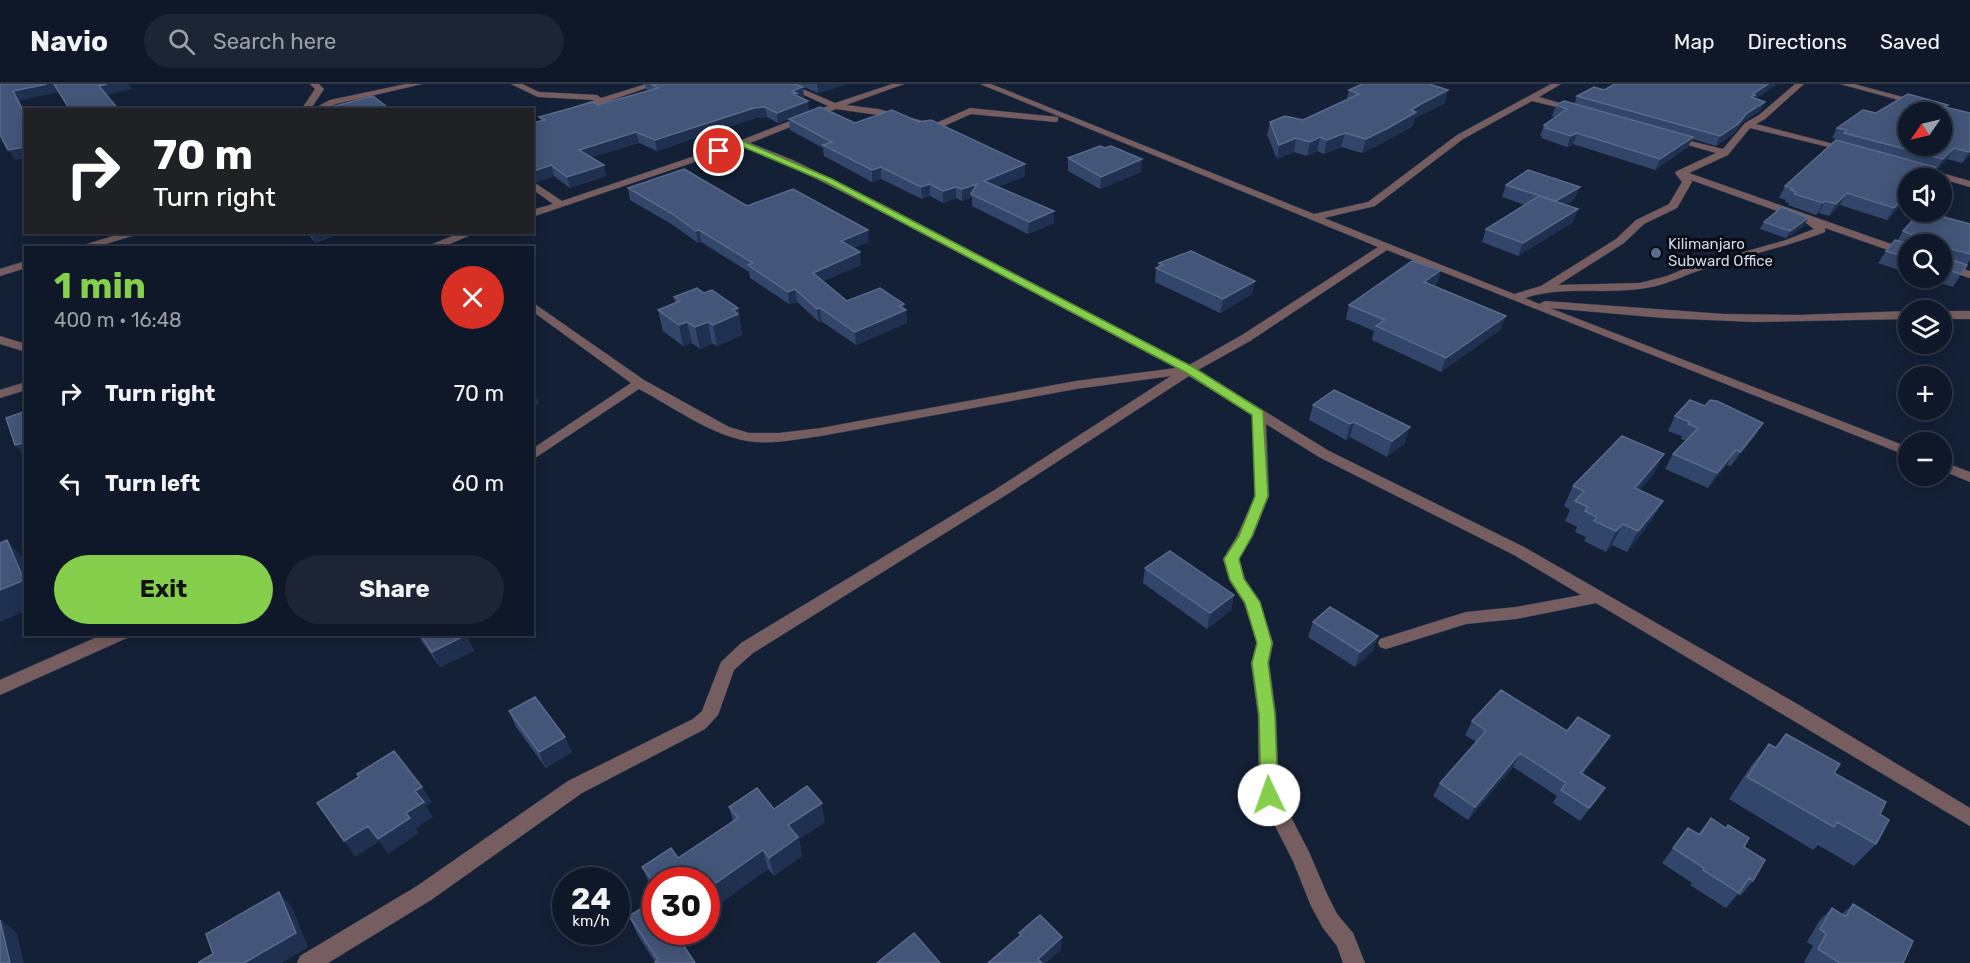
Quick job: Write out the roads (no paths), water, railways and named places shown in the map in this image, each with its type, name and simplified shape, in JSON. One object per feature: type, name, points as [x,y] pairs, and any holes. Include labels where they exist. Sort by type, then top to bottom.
[{"type":"street","points":[[306,108],[320,89],[314,84]]},
{"type":"street","points":[[320,108],[333,102],[418,84]]},
{"type":"street","points":[[515,84],[538,94],[608,98]]},
{"type":"street","points":[[565,113],[654,84]]},
{"type":"street","points":[[784,84],[835,106],[878,112],[934,127],[970,111],[1041,116],[1080,123]]},
{"type":"street","points":[[534,213],[742,143],[835,106],[900,84]]},
{"type":"street","points":[[984,84],[1519,300],[1898,448]]},
{"type":"street","points":[[1313,217],[1371,204],[1460,137],[1557,84]]},
{"type":"street","points":[[1680,173],[1725,153],[1748,125],[1762,117],[1800,84]]},
{"type":"street","points":[[1844,84],[1919,102]]},
{"type":"street","points":[[1531,98],[1588,114]]},
{"type":"street","points":[[1762,117],[1794,136]]},
{"type":"street","points":[[1748,125],[1862,154]]},
{"type":"street","points":[[1668,136],[1725,153]]},
{"type":"street","points":[[742,143],[829,181],[1189,369],[1324,454],[1474,526],[1599,597],[1844,740],[1970,818]]},
{"type":"street","points":[[1905,166],[1970,184]]},
{"type":"street","points":[[1680,173],[1898,250]]},
{"type":"street","points":[[1519,300],[1545,288],[1620,241],[1640,222],[1673,206],[1687,182],[1680,173]]},
{"type":"street","points":[[534,185],[561,205]]},
{"type":"street","points":[[1545,288],[1640,286],[1671,279],[1688,271],[1790,242],[1821,230],[1806,218]]},
{"type":"street","points":[[94,246],[124,242],[137,234]]},
{"type":"street","points":[[450,244],[469,234]]},
{"type":"street","points":[[308,963],[424,893],[590,778],[699,724],[710,712],[727,667],[747,648],[1001,492],[1189,369],[1290,310],[1386,246]]},
{"type":"street","points":[[0,273],[24,265]]},
{"type":"street","points":[[1952,269],[1970,275]]},
{"type":"street","points":[[1519,300],[1623,313],[1699,318],[1785,319],[1898,315]]},
{"type":"street","points":[[534,305],[639,382],[724,430],[749,437],[779,437],[821,432],[1076,385],[1189,369]]},
{"type":"street","points":[[1952,315],[1970,315]]},
{"type":"street","points":[[0,340],[24,347]]},
{"type":"street","points":[[534,455],[639,382]]},
{"type":"street","points":[[0,394],[24,387]]},
{"type":"street","points":[[1258,413],[1262,496],[1245,536],[1232,559],[1237,580],[1252,602],[1265,643],[1260,663],[1267,715],[1269,795],[1302,858],[1322,906],[1345,940],[1355,963]]},
{"type":"street","points":[[1952,470],[1970,477]]},
{"type":"street","points":[[1386,644],[1466,618],[1516,613],[1599,597]]},
{"type":"street","points":[[0,688],[117,636]]},
{"type":"place","name":"Kilimanjaro Subward Office","points":[[1656,253]]}]
